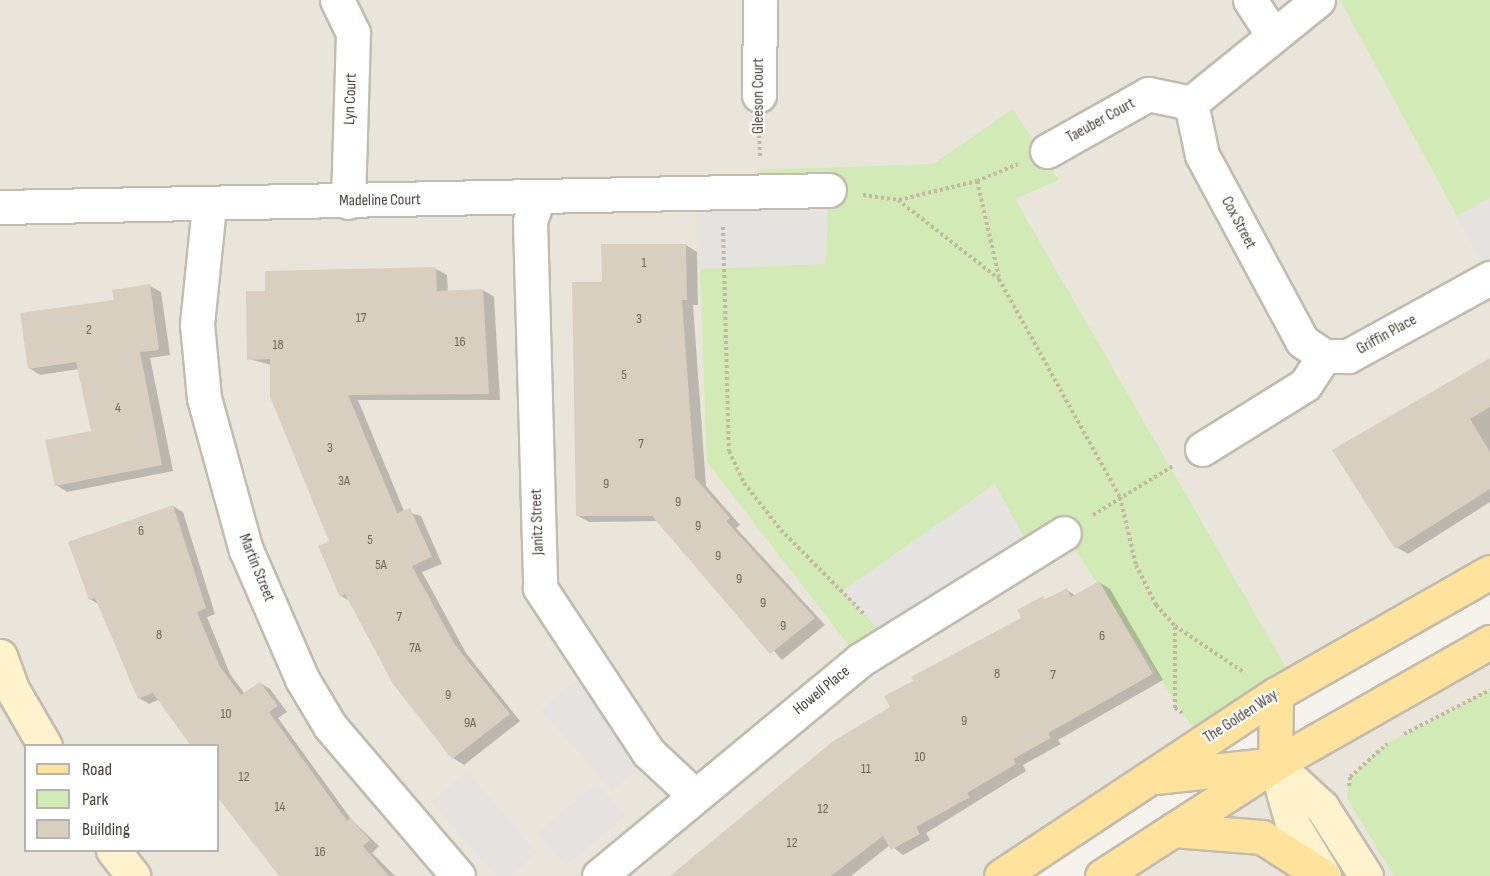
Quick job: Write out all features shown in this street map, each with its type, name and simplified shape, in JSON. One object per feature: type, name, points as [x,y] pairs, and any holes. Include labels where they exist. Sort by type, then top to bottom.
[{"type":"main road","name":"The Golden Way","points":[[1001,876],[1276,694],[1490,572]]},
{"type":"main road","points":[[1102,876],[1275,764],[1490,642]]},
{"type":"main road","points":[[1275,764],[1276,694]]},
{"type":"main road","points":[[1153,777],[1275,764]]},
{"type":"main road","points":[[1173,830],[1262,837],[1323,876]]},
{"type":"street","name":"Lyn Court","points":[[337,0],[353,33],[348,202]]},
{"type":"street","name":"Gleeson Court","points":[[759,95],[760,0]]},
{"type":"street","points":[[1250,0],[1273,35]]},
{"type":"street","points":[[1202,93],[1318,0]]},
{"type":"street","name":"Taeuber Court","points":[[1047,151],[1148,94],[1202,93]]},
{"type":"street","name":"Cox Street","points":[[1202,93],[1202,155],[1302,341],[1324,356]]},
{"type":"street","name":"Madeline Court","points":[[0,207],[209,206],[723,193],[760,181],[830,190]]},
{"type":"street","name":"Janitz Street","points":[[538,198],[530,221],[540,588],[648,752],[695,796]]},
{"type":"street","name":"Martin Street","points":[[209,206],[197,324],[204,398],[246,550],[302,679],[330,726],[458,876]]},
{"type":"street","name":"Griffin Place","points":[[1324,356],[1348,356],[1490,278]]},
{"type":"street","points":[[1202,449],[1305,385],[1324,356]]},
{"type":"street","name":"Howell Place","points":[[599,876],[888,639],[1064,533]]},
{"type":"street","points":[[0,656],[5,689],[44,744]]},
{"type":"street","points":[[1275,764],[1292,823],[1323,876]]},
{"type":"street","points":[[1275,764],[1322,807],[1366,876]]},
{"type":"street","points":[[115,852],[133,876]]},
{"type":"path","name":"Gleeson Court","points":[[759,95],[760,181]]},
{"type":"path","points":[[830,190],[898,200],[977,182],[1047,151]]},
{"type":"path","points":[[977,182],[999,279],[1120,497],[1136,565],[1156,605],[1175,626],[1276,694]]},
{"type":"path","points":[[723,193],[721,306],[729,451],[744,483],[781,530],[888,639]]},
{"type":"path","points":[[898,200],[999,279]]},
{"type":"path","points":[[1064,533],[1202,449]]},
{"type":"path","points":[[1175,626],[1175,708],[1212,736]]},
{"type":"path","points":[[1347,798],[1350,777],[1388,743],[1490,690]]},
{"type":"shaded area","points":[[0,0],[1490,0],[1490,572],[1001,876],[0,876]]},
{"type":"shaded area","points":[[828,192],[826,264],[700,269],[697,194]]},
{"type":"shaded area","points":[[1490,198],[1490,277],[1457,216]]},
{"type":"shaded area","points":[[995,484],[1033,554],[888,639],[842,591]]},
{"type":"shaded area","points":[[1490,642],[1490,876],[1102,876]]},
{"type":"shaded area","points":[[577,679],[648,761],[612,791],[541,710]]},
{"type":"shaded area","points":[[467,771],[537,853],[510,876],[496,876],[431,802]]},
{"type":"shaded area","points":[[597,783],[626,816],[566,866],[538,832]]},
{"type":"green space","points":[[1340,0],[1490,0],[1490,277],[1457,216]]},
{"type":"green space","points":[[1013,109],[1059,180],[1015,199],[1295,683],[1202,742],[1064,533],[860,660],[707,462],[697,194],[760,192],[760,170],[933,164]]},
{"type":"green space","points":[[1490,690],[1490,876],[1394,876],[1347,798],[1350,777],[1388,743]]},
{"type":"building","points":[[601,244],[686,244],[687,300],[682,300],[695,478],[730,518],[726,521],[815,618],[770,654],[652,516],[576,516],[572,282],[602,282]]},
{"type":"building","points":[[436,267],[437,291],[483,289],[489,394],[348,395],[397,513],[410,508],[432,557],[412,566],[455,645],[510,714],[452,759],[393,684],[345,594],[340,597],[318,546],[329,541],[270,397],[270,359],[247,360],[246,291],[265,291],[265,271]]},
{"type":"building","points":[[150,284],[159,350],[140,352],[162,465],[55,486],[45,440],[91,431],[76,362],[28,369],[20,313],[114,300],[112,290]]},
{"type":"building","points":[[1490,358],[1490,407],[1470,419],[1490,452],[1490,489],[1395,549],[1332,450]]},
{"type":"building","points":[[173,505],[206,608],[197,612],[220,667],[241,695],[260,682],[278,706],[269,712],[347,821],[351,818],[370,840],[363,846],[389,876],[279,876],[219,799],[219,744],[190,744],[153,693],[138,699],[95,598],[89,600],[68,542]]},
{"type":"building","points":[[1099,581],[1153,674],[1048,733],[1051,738],[1013,759],[1016,764],[967,793],[970,797],[916,827],[920,834],[891,850],[883,836],[831,876],[670,876],[832,742],[890,707],[884,696],[913,681],[911,677],[1021,618],[1017,610],[1043,596],[1045,600],[1067,588],[1071,597]]}]
